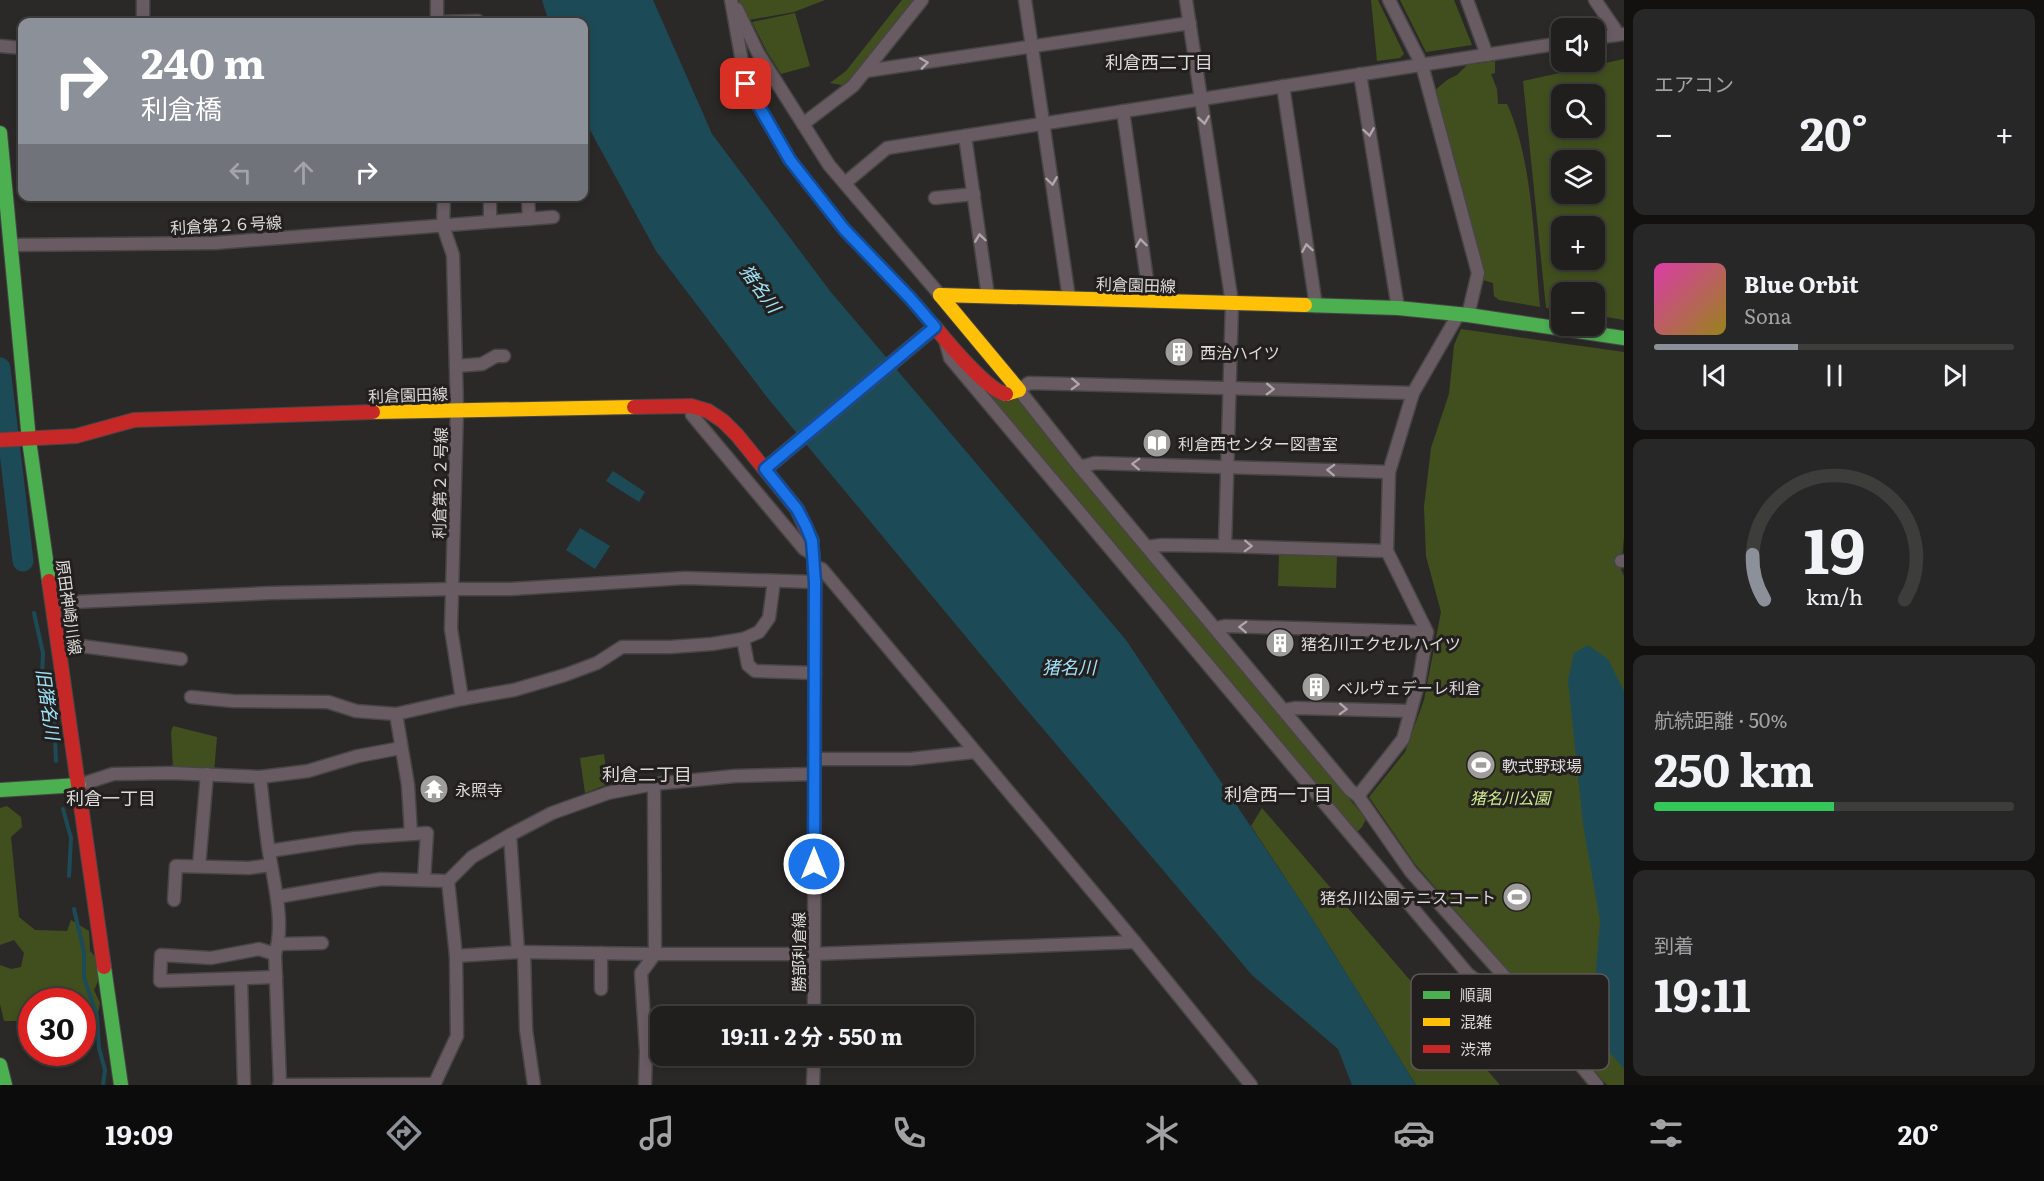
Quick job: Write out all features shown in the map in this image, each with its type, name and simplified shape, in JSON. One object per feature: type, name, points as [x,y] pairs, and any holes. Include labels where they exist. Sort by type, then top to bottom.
[{"type":"street","points":[[142,0],[143,18]]},
{"type":"street","points":[[437,0],[437,18]]},
{"type":"street","points":[[732,0],[758,53],[829,165],[940,295],[1080,467],[1350,790],[1358,796],[1411,872],[1502,974]]},
{"type":"street","points":[[732,0],[746,84],[790,160],[844,229],[910,298],[945,340],[999,392],[1008,394],[1029,383],[1413,393]]},
{"type":"street","points":[[803,124],[853,86],[922,0]]},
{"type":"street","points":[[1025,0],[1069,298]]},
{"type":"street","points":[[1186,0],[1232,303],[1225,546]]},
{"type":"street","points":[[1358,796],[1403,739],[1419,681],[1427,632],[1387,551],[1389,472],[1413,393],[1463,315],[1478,273],[1422,65],[1389,0]]},
{"type":"street","points":[[1467,0],[1487,54]]},
{"type":"street","points":[[1595,0],[1614,29],[1620,34]]},
{"type":"street","points":[[866,71],[1190,23]]},
{"type":"street","points":[[1605,36],[1620,34]]},
{"type":"street","points":[[845,183],[887,148],[1551,45]]},
{"type":"street","points":[[0,46],[18,48]]},
{"type":"street","points":[[1360,74],[1398,308]]},
{"type":"street","points":[[1283,86],[1316,306]]},
{"type":"street","points":[[1123,111],[1150,300]]},
{"type":"street","name":"原田神崎川線","points":[[0,133],[23,440],[52,603],[121,1085]]},
{"type":"street","points":[[965,136],[988,296]]},
{"type":"street","points":[[935,198],[974,194]]},
{"type":"street","name":"利倉第２２号線","points":[[444,201],[443,226],[453,255],[457,409],[454,588],[451,629],[462,699]]},
{"type":"street","points":[[489,218],[490,201]]},
{"type":"street","points":[[528,201],[529,219]]},
{"type":"street","name":"利倉第２６号線","points":[[10,245],[215,243],[553,217]]},
{"type":"street","name":"利倉園田線","points":[[940,295],[1398,308],[1624,338]]},
{"type":"street","points":[[770,465],[935,327]]},
{"type":"street","points":[[945,340],[950,358],[1468,974]]},
{"type":"street","points":[[456,366],[482,364],[496,356],[504,356]]},
{"type":"street","points":[[691,406],[692,415],[804,549],[813,554],[822,569],[1135,942],[1251,1085]]},
{"type":"street","name":"利倉園田線","points":[[0,440],[76,436],[134,420],[457,409],[691,406],[708,411],[723,421],[770,465]]},
{"type":"street","points":[[1080,467],[1095,463],[1389,472]]},
{"type":"street","name":"勝部利倉線","points":[[770,465],[797,509],[813,554],[815,582],[814,1006]]},
{"type":"street","points":[[1147,547],[1162,545],[1225,546],[1387,551]]},
{"type":"street","points":[[52,603],[270,593],[454,588],[511,589],[685,578],[815,582]]},
{"type":"street","points":[[191,697],[233,701],[328,702],[356,711],[396,714],[514,690],[565,675],[597,663],[622,647],[670,647],[743,639],[759,632],[769,618],[774,581]]},
{"type":"street","points":[[1216,628],[1225,626],[1427,632]]},
{"type":"street","points":[[743,639],[748,665],[755,671],[815,673]]},
{"type":"street","points":[[58,644],[181,659]]},
{"type":"street","points":[[1285,710],[1296,708],[1410,711]]},
{"type":"street","points":[[396,714],[408,785],[411,834]]},
{"type":"street","points":[[0,790],[79,785],[113,774],[207,774],[260,777],[308,771],[358,756],[401,748]]},
{"type":"street","points":[[814,759],[910,759],[974,752]]},
{"type":"street","points":[[199,866],[207,774]]},
{"type":"street","points":[[277,897],[381,879],[448,881],[472,857],[510,835],[552,813],[608,793],[654,784],[735,776],[814,774]]},
{"type":"street","points":[[260,777],[277,897],[276,977],[279,1085],[434,1084],[457,1036],[456,956],[448,881]]},
{"type":"street","points":[[645,1085],[646,1051],[641,974],[655,954],[654,784]]},
{"type":"street","points":[[269,851],[355,838],[427,833],[424,880]]},
{"type":"street","points":[[510,835],[526,1030],[534,1085]]},
{"type":"street","points":[[174,900],[176,866],[249,868],[272,865]]},
{"type":"street","points":[[456,956],[521,952],[814,954],[1135,942]]},
{"type":"street","points":[[276,977],[160,981],[161,955],[212,958],[259,949],[322,943]]},
{"type":"street","points":[[601,953],[601,989]]},
{"type":"street","points":[[241,979],[244,1085]]},
{"type":"street","points":[[0,1065],[5,1085]]},
{"type":"street","points":[[813,1085],[814,1066]]},
{"type":"street","points":[[1585,1070],[1597,1085]]},
{"type":"green space","points":[[825,0],[794,12],[749,20],[738,1]]},
{"type":"green space","points":[[902,0],[917,0],[854,76],[842,85],[830,83],[846,71]]},
{"type":"green space","points":[[1371,0],[1378,0],[1404,54],[1400,58],[1377,61]]},
{"type":"green space","points":[[1400,0],[1454,0],[1472,45],[1426,52]]},
{"type":"green space","points":[[795,13],[810,66],[781,74],[752,22]]},
{"type":"green space","points":[[1624,59],[1624,320],[1605,317],[1605,282],[1551,282],[1551,309],[1546,308],[1523,81],[1564,72],[1605,72],[1605,63]]},
{"type":"green space","points":[[1495,61],[1495,73],[1491,74],[1497,89],[1498,104],[1507,104],[1516,126],[1527,176],[1540,307],[1499,300],[1494,296],[1493,283],[1483,280],[1483,268],[1434,91],[1467,65]]},
{"type":"green space","name":"猪名川公園","points":[[1461,329],[1624,352],[1624,536],[1621,569],[1624,576],[1624,1085],[1607,1085],[1594,1070],[1609,1070],[1609,974],[1511,974],[1415,864],[1369,797],[1405,752],[1424,700],[1441,612],[1426,556],[1424,507],[1431,448],[1449,394],[1454,345]]},
{"type":"green space","points":[[989,394],[1017,399],[1366,819],[1357,832]]},
{"type":"green space","points":[[1279,553],[1337,554],[1336,588],[1278,586]]},
{"type":"green space","points":[[173,726],[217,737],[214,772],[173,769],[171,732]]},
{"type":"green space","points":[[604,754],[608,784],[585,793],[580,758]]},
{"type":"green space","points":[[7,806],[21,817],[22,827],[11,837],[19,917],[35,930],[67,931],[71,920],[89,931],[90,951],[100,965],[99,979],[95,988],[18,988],[18,1021],[4,1021],[0,1004],[0,965],[11,969],[21,967],[24,953],[14,940],[0,945],[0,808]]},
{"type":"green space","points":[[1262,808],[1411,981],[1411,1070],[1487,1070],[1500,1085],[1416,1085],[1251,826]]},
{"type":"green space","points":[[96,994],[100,1003],[96,1024]]},
{"type":"water","name":"猪名川","points":[[542,0],[653,0],[712,134],[830,291],[1126,640],[1306,909],[1416,1085],[1352,1085],[1338,1049],[1252,975],[1016,697],[766,396],[656,251],[588,126],[588,18],[548,18]]},
{"type":"water","points":[[613,471],[645,492],[639,502],[606,481]]},
{"type":"water","points":[[580,528],[610,546],[595,569],[566,550]]},
{"type":"water","points":[[1588,645],[1608,659],[1624,691],[1624,1069],[1609,1052],[1609,974],[1596,974],[1600,921],[1583,824],[1568,681],[1574,653]]},
{"type":"waterway","name":"旧猪名川","points":[[0,368],[23,561]]},
{"type":"waterway","name":"旧猪名川","points":[[34,613],[43,653],[42,680],[54,719],[56,761]]},
{"type":"waterway","name":"旧猪名川","points":[[63,809],[71,838],[69,876]]},
{"type":"waterway","name":"旧猪名川","points":[[74,909],[84,952],[84,978],[97,1016],[99,1048],[105,1070],[103,1085]]},
{"type":"traffic: fast","points":[[0,133],[29,440],[49,581]]},
{"type":"traffic: fast","points":[[1305,305],[1398,308],[1468,315],[1624,338]]},
{"type":"traffic: fast","points":[[0,790],[79,785]]},
{"type":"traffic: fast","points":[[104,967],[121,1085]]},
{"type":"traffic: fast","points":[[0,1065],[5,1085]]},
{"type":"traffic: slow","points":[[940,295],[1305,305]]},
{"type":"traffic: slow","points":[[940,295],[1019,390],[1006,394]]},
{"type":"traffic: slow","points":[[373,412],[634,407]]},
{"type":"traffic: jam","points":[[765,469],[935,327],[979,376],[989,385],[1006,394]]},
{"type":"traffic: jam","points":[[634,407],[691,406],[708,411],[723,421],[797,509],[812,541]]},
{"type":"traffic: jam","points":[[0,440],[76,436],[134,420],[373,412]]},
{"type":"traffic: jam","points":[[49,581],[104,967]]},
{"type":"place","name":"西治ハイツ","points":[[1179,352]]},
{"type":"place","name":"利倉西センター図書室","points":[[1157,443]]},
{"type":"place","name":"猪名川エクセルハイツ","points":[[1280,643]]},
{"type":"place","name":"ベルヴェデーレ利倉","points":[[1316,687]]},
{"type":"place","name":"軟式野球場","points":[[1481,765]]},
{"type":"place","name":"永照寺","points":[[434,789]]},
{"type":"place","name":"猪名川公園テニスコート","points":[[1517,897]]},
{"type":"district","name":"利倉西二丁目","points":[[1159,61]]},
{"type":"district","name":"利倉二丁目","points":[[647,773]]},
{"type":"district","name":"利倉西一丁目","points":[[1278,793]]},
{"type":"district","name":"利倉一丁目","points":[[111,797]]},
{"type":"route","points":[[746,84],[790,160],[844,229],[935,327],[765,469],[797,509],[812,541],[815,582],[814,864]]}]
